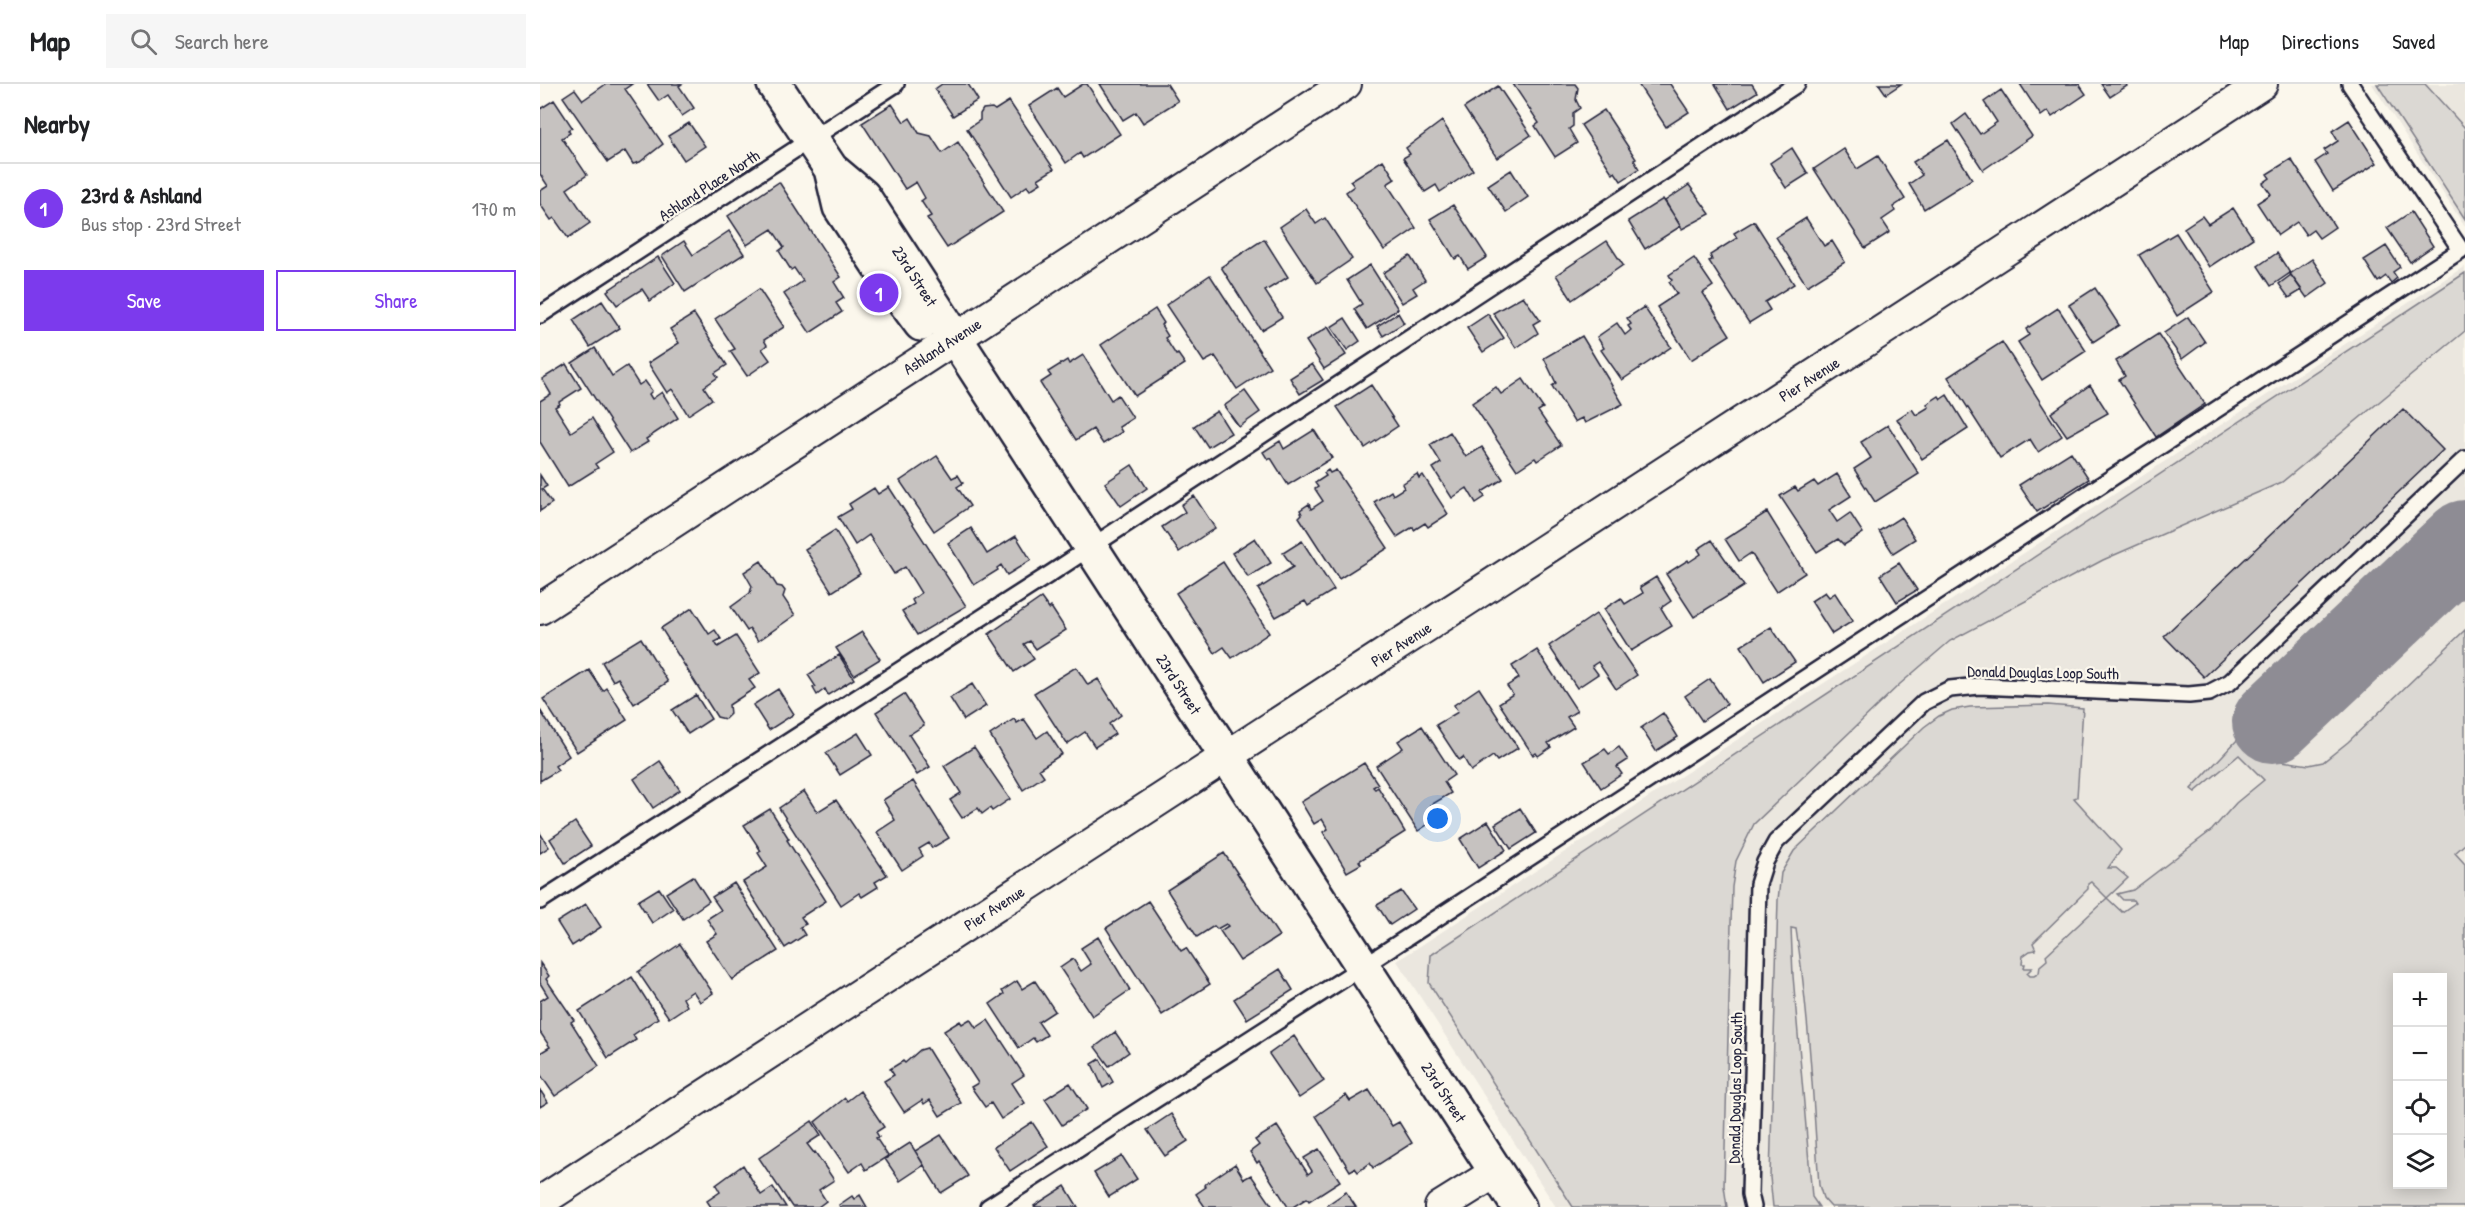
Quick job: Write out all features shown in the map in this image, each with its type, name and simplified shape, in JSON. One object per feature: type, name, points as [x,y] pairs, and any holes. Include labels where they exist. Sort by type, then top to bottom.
[{"type":"street","name":"23rd Street","points":[[774,84],[831,169],[840,207],[889,281],[945,344],[1353,973],[1489,1188],[1519,1207]]},
{"type":"street","name":"Ashland Avenue","points":[[540,609],[1346,84]]},
{"type":"street","name":"Pier Avenue","points":[[540,1202],[2262,84]]},
{"type":"street","points":[[1440,1207],[1489,1188]]},
{"type":"lane","name":"Ashland Place North","points":[[540,315],[896,84]]},
{"type":"lane","points":[[540,901],[1081,553],[1797,84]]},
{"type":"lane","points":[[988,1207],[1353,973],[2461,250],[2350,84]]},
{"type":"lane","name":"Donald Douglas Loop South","points":[[1753,1207],[1750,1194],[1758,884],[1765,862],[1776,842],[1924,702],[1950,689],[1979,686],[2189,695],[2209,693],[2230,682],[2465,459]]},
{"type":"shaded area","points":[[2372,84],[2465,84],[2465,227]]},
{"type":"shaded area","points":[[2377,84],[2425,84],[2465,128],[2465,219]]},
{"type":"shaded area","points":[[2465,266],[2465,1207],[1556,1207],[1397,961]]},
{"type":"shaded area","points":[[2465,273],[2465,331],[2282,482],[2103,560],[1950,641],[1900,684],[1754,824],[1736,861],[1732,887],[1724,1186],[1727,1207],[1573,1207],[1429,983],[1431,955]]},
{"type":"shaded area","points":[[2465,630],[2465,844],[2455,853],[2465,864],[2465,1207],[1831,1207],[1823,1198],[1819,1185],[1804,993],[1796,929],[1791,928],[1812,1197],[1819,1207],[1773,1207],[1770,1177],[1778,900],[1781,873],[1794,851],[1924,727],[1952,710],[1970,707],[2048,705],[2083,708],[2077,797],[2074,798],[2121,850],[2108,868],[2116,868],[2128,878],[2107,898],[2122,912],[2135,903],[2133,900],[2123,900],[2117,894],[2133,890],[2212,830],[2236,803],[2264,780],[2239,755],[2195,792],[2191,789],[2239,738],[2262,758],[2309,765],[2323,762],[2348,742]],"holes":[[[2091,882],[2107,898],[2046,955],[2047,960],[2040,966],[2039,973],[2030,976],[2027,973],[2032,968],[2024,968],[2023,956],[2036,950],[2033,943],[2088,889],[2088,884]]]},
{"type":"building","points":[[606,84],[632,84],[625,89],[663,144],[640,162],[633,164],[625,151],[608,162],[563,97],[575,89],[583,100]]},
{"type":"building","points":[[647,84],[682,84],[679,86],[694,108],[682,116],[668,95],[659,101]]},
{"type":"building","points":[[942,84],[968,84],[978,100],[953,116],[935,89]]},
{"type":"building","points":[[1083,84],[1087,84],[1120,134],[1083,158],[1080,153],[1066,163],[1029,106],[1057,88],[1063,97]]},
{"type":"building","points":[[1100,84],[1167,84],[1178,101],[1143,123],[1136,112],[1123,120]]},
{"type":"building","points":[[1513,84],[1575,84],[1578,88],[1576,100],[1580,108],[1573,113],[1573,126],[1569,129],[1577,143],[1555,157],[1535,126],[1539,123]]},
{"type":"building","points":[[1638,84],[1670,84],[1689,112],[1666,127]]},
{"type":"building","points":[[1715,84],[1752,84],[1757,92],[1730,109]]},
{"type":"building","points":[[1879,84],[1901,84],[1886,94]]},
{"type":"building","points":[[2020,84],[2079,84],[2086,94],[2052,117],[2048,111],[2041,116]]},
{"type":"building","points":[[2101,84],[2126,84],[2127,86],[2110,97]]},
{"type":"building","points":[[1498,86],[1531,135],[1497,158],[1464,108]]},
{"type":"building","points":[[2001,90],[2032,136],[1983,170],[1953,124],[1966,114],[1980,134],[1997,122],[1984,102]]},
{"type":"building","points":[[554,100],[572,127],[568,130],[570,133],[562,138],[587,175],[567,189],[590,223],[568,238],[554,218],[551,220],[540,204],[540,191],[548,186],[540,174],[540,109]]},
{"type":"building","points":[[1009,101],[1054,169],[1038,179],[1041,183],[1030,190],[1027,186],[1011,197],[967,129],[980,120],[983,109],[995,110]]},
{"type":"building","points":[[892,104],[904,122],[910,118],[919,133],[931,136],[942,153],[958,142],[1003,212],[947,248],[927,218],[931,216],[921,201],[925,198],[916,182],[905,189],[862,123]]},
{"type":"building","points":[[1604,110],[1636,159],[1634,160],[1639,169],[1621,181],[1615,172],[1613,174],[1581,125]]},
{"type":"building","points":[[2349,120],[2377,163],[2333,191],[2315,162],[2327,154],[2324,150],[2338,141],[2332,131]]},
{"type":"building","points":[[1442,121],[1473,170],[1440,192],[1436,185],[1425,192],[1403,158],[1410,154],[1406,148]]},
{"type":"building","points":[[689,123],[705,146],[684,160],[668,136]]},
{"type":"building","points":[[1948,140],[1972,179],[1924,209],[1909,184],[1922,175],[1913,162]]},
{"type":"building","points":[[1792,148],[1808,174],[1786,188],[1770,163]]},
{"type":"building","points":[[1844,149],[1857,169],[1878,156],[1905,199],[1893,207],[1895,211],[1882,220],[1890,232],[1865,248],[1814,169]]},
{"type":"building","points":[[2291,159],[2335,227],[2319,238],[2313,230],[2306,235],[2297,222],[2278,235],[2257,203],[2271,194],[2263,183],[2270,178],[2267,174]]},
{"type":"building","points":[[1383,160],[1395,179],[1387,184],[1416,228],[1384,250],[1346,192],[1354,186],[1350,181]]},
{"type":"building","points":[[1511,170],[1528,197],[1506,212],[1488,185]]},
{"type":"building","points":[[779,182],[841,277],[834,282],[844,298],[836,303],[842,312],[810,333],[784,294],[803,281],[794,268],[791,270],[779,251],[784,247],[772,229],[747,245],[728,216]]},
{"type":"building","points":[[1689,185],[1710,214],[1682,229],[1665,201]]},
{"type":"building","points":[[1663,199],[1681,226],[1645,249],[1628,221]]},
{"type":"building","points":[[1453,205],[1487,257],[1468,269],[1460,256],[1455,259],[1430,219]]},
{"type":"building","points":[[2233,208],[2253,238],[2209,267],[2184,228],[2202,216],[2208,224]]},
{"type":"building","points":[[1306,209],[1316,224],[1325,218],[1352,259],[1317,283],[1280,227]]},
{"type":"building","points":[[2411,212],[2433,246],[2410,262],[2387,228]]},
{"type":"building","points":[[1806,218],[1824,246],[1832,241],[1845,262],[1807,286],[1776,237]]},
{"type":"building","points":[[1754,221],[1794,284],[1765,302],[1770,310],[1749,323],[1709,261],[1712,260],[1710,255],[1737,238],[1734,233]]},
{"type":"building","points":[[729,231],[744,254],[685,292],[662,256],[684,241],[693,255]]},
{"type":"building","points":[[2176,233],[2214,292],[2177,316],[2139,255]]},
{"type":"building","points":[[1264,239],[1288,277],[1265,291],[1282,317],[1261,330],[1221,267]]},
{"type":"building","points":[[1607,241],[1623,265],[1572,300],[1556,275]]},
{"type":"building","points":[[2386,246],[2400,267],[2393,272],[2397,278],[2391,283],[2386,276],[2378,282],[2364,260]]},
{"type":"building","points":[[2277,253],[2290,273],[2271,286],[2258,266]]},
{"type":"building","points":[[1410,256],[1425,280],[1413,288],[1417,294],[1402,303],[1383,273]]},
{"type":"building","points":[[658,257],[675,283],[650,301],[642,289],[617,305],[607,291]]},
{"type":"building","points":[[1694,258],[1713,286],[1703,293],[1730,335],[1691,360],[1657,307],[1677,294],[1669,282],[1672,280],[1669,275]]},
{"type":"building","points":[[2312,259],[2328,283],[2307,298],[2290,274]]},
{"type":"building","points":[[1370,265],[1398,309],[1367,329],[1354,309],[1362,304],[1347,280]]},
{"type":"building","points":[[1210,275],[1270,367],[1237,389],[1215,356],[1204,362],[1166,305]]},
{"type":"building","points":[[2291,275],[2302,290],[2289,298],[2279,284]]},
{"type":"building","points":[[2095,288],[2119,325],[2093,342],[2069,305]]},
{"type":"building","points":[[759,289],[784,327],[764,340],[767,345],[762,349],[770,360],[747,376],[730,351],[735,349],[715,319]]},
{"type":"building","points":[[1523,296],[1540,320],[1533,324],[1538,333],[1516,348],[1493,313]]},
{"type":"building","points":[[602,301],[620,328],[590,347],[573,320]]},
{"type":"building","points":[[1644,307],[1671,347],[1622,380],[1601,350],[1604,348],[1597,337],[1617,323],[1625,335],[1631,330],[1628,326],[1631,324],[1627,318]]},
{"type":"building","points":[[2058,308],[2086,351],[2042,380],[2018,342],[2029,335],[2026,329]]},
{"type":"building","points":[[1155,309],[1164,323],[1161,325],[1168,336],[1165,338],[1185,364],[1135,396],[1101,345]]},
{"type":"building","points":[[1398,313],[1404,323],[1383,336],[1377,326]]},
{"type":"building","points":[[694,314],[727,365],[715,373],[718,377],[704,387],[712,399],[688,415],[672,389],[667,393],[648,363],[679,343],[670,329]]},
{"type":"building","points":[[1488,314],[1504,338],[1483,352],[1467,328]]},
{"type":"building","points":[[2188,317],[2205,342],[2182,359],[2164,333]]},
{"type":"building","points":[[1345,318],[1360,341],[1347,350],[1331,327]]},
{"type":"building","points":[[1328,327],[1346,355],[1324,369],[1306,341]]},
{"type":"building","points":[[2158,334],[2205,404],[2156,437],[2119,380],[2125,376],[2116,361]]},
{"type":"building","points":[[1582,336],[1623,404],[1585,423],[1582,418],[1574,422],[1552,386],[1556,383],[1544,358]]},
{"type":"building","points":[[2002,342],[2062,436],[2038,452],[2030,439],[2000,458],[1948,377]]},
{"type":"building","points":[[595,348],[612,376],[627,366],[639,385],[645,381],[652,391],[649,394],[652,399],[662,392],[678,418],[646,439],[648,442],[630,453],[572,363]]},
{"type":"building","points":[[1083,355],[1111,400],[1118,395],[1133,418],[1119,427],[1122,432],[1103,444],[1093,429],[1076,440],[1040,383],[1051,376],[1048,372],[1067,360],[1069,364]]},
{"type":"building","points":[[566,364],[581,388],[555,407],[571,432],[592,418],[613,452],[595,464],[598,468],[568,487],[540,442],[540,401],[551,394],[542,379]]},
{"type":"building","points":[[1312,364],[1323,380],[1300,394],[1290,378]]},
{"type":"building","points":[[1523,379],[1543,408],[1538,411],[1561,445],[1537,461],[1535,458],[1517,470],[1472,403],[1496,387],[1501,394]]},
{"type":"building","points":[[1371,385],[1398,426],[1365,448],[1337,407]]},
{"type":"building","points":[[2090,385],[2108,413],[2067,436],[2051,413]]},
{"type":"building","points":[[1245,391],[1260,412],[1239,427],[1224,406]]},
{"type":"building","points":[[1947,395],[1968,429],[1922,459],[1897,419],[1912,409],[1916,415],[1929,407],[1927,404],[1939,396],[1941,399]]},
{"type":"building","points":[[2403,409],[2443,450],[2204,677],[2164,636]]},
{"type":"building","points":[[1217,411],[1231,433],[1208,447],[1194,426]]},
{"type":"building","points":[[1888,425],[1919,474],[1875,502],[1854,469],[1871,458],[1861,442]]},
{"type":"building","points":[[1314,430],[1332,458],[1288,485],[1271,458],[1268,460],[1263,452],[1280,441],[1284,449]]},
{"type":"building","points":[[1450,432],[1466,457],[1482,447],[1503,479],[1482,492],[1485,497],[1476,503],[1467,488],[1452,498],[1433,468],[1441,463],[1430,445]]},
{"type":"building","points":[[2071,452],[2089,479],[2037,512],[2019,485]]},
{"type":"building","points":[[937,456],[952,478],[958,475],[963,483],[957,487],[970,506],[934,531],[900,481]]},
{"type":"building","points":[[1132,465],[1147,488],[1121,506],[1105,483]]},
{"type":"building","points":[[1328,470],[1330,473],[1336,470],[1388,548],[1339,579],[1299,517],[1302,514],[1300,510],[1309,504],[1311,509],[1323,501],[1315,489],[1318,487],[1315,483],[1326,476],[1324,473]]},
{"type":"building","points":[[1417,474],[1419,478],[1423,475],[1448,514],[1428,527],[1425,523],[1397,537],[1374,502],[1391,491],[1393,495],[1404,488],[1402,484]]},
{"type":"building","points":[[1837,474],[1851,496],[1829,510],[1837,522],[1850,513],[1863,533],[1844,545],[1838,539],[1817,552],[1780,496],[1795,487],[1798,491],[1814,481],[1818,486]]},
{"type":"building","points":[[540,475],[547,486],[542,489],[552,503],[540,511]]},
{"type":"building","points":[[889,487],[966,606],[917,635],[902,611],[914,604],[912,600],[921,593],[905,567],[894,574],[869,535],[855,545],[838,517],[852,509],[849,504],[874,488],[878,494]]},
{"type":"building","points":[[1194,496],[1215,528],[1179,552],[1162,527],[1185,512],[1181,505]]},
{"type":"building","points":[[1767,512],[1805,573],[1776,592],[1751,553],[1739,561],[1725,539]]},
{"type":"building","points":[[1901,517],[1915,539],[1893,553],[1879,531]]},
{"type":"building","points":[[971,528],[987,554],[1016,536],[1031,560],[1007,575],[1001,565],[997,568],[998,570],[974,585],[948,543]]},
{"type":"building","points":[[835,530],[860,574],[832,592],[805,549]]},
{"type":"building","points":[[1255,538],[1271,563],[1248,577],[1232,553]]},
{"type":"building","points":[[1712,540],[1744,586],[1694,617],[1666,574],[1701,554],[1698,549]]},
{"type":"building","points":[[1302,541],[1334,590],[1308,606],[1305,601],[1276,617],[1258,589],[1293,567],[1283,553]]},
{"type":"building","points":[[761,561],[777,586],[782,587],[785,591],[783,597],[795,615],[758,641],[750,629],[747,631],[731,607],[750,593],[752,586],[744,572]]},
{"type":"building","points":[[1223,562],[1269,633],[1232,658],[1224,647],[1215,653],[1176,593]]},
{"type":"building","points":[[1899,563],[1917,590],[1897,602],[1880,575]]},
{"type":"building","points":[[1656,577],[1671,601],[1661,608],[1672,626],[1631,651],[1604,609],[1621,598],[1625,604],[1643,593],[1640,587]]},
{"type":"building","points":[[1825,592],[1829,597],[1835,593],[1853,621],[1832,634],[1811,601]]},
{"type":"building","points":[[1041,598],[1049,609],[1051,607],[1066,630],[1036,649],[1030,641],[1024,644],[1034,659],[1014,672],[989,634]]},
{"type":"building","points":[[692,608],[709,634],[715,630],[721,639],[715,642],[718,647],[736,636],[760,673],[749,680],[755,688],[729,705],[730,714],[725,719],[717,717],[661,628]]},
{"type":"building","points":[[1596,614],[1637,675],[1616,689],[1598,662],[1592,666],[1598,674],[1577,688],[1549,646]]},
{"type":"building","points":[[1771,627],[1795,662],[1764,682],[1741,646]]},
{"type":"building","points":[[862,632],[880,659],[854,675],[836,648]]},
{"type":"building","points":[[641,638],[668,682],[634,704],[618,678],[613,681],[602,662]]},
{"type":"building","points":[[1537,650],[1577,711],[1567,717],[1574,727],[1548,743],[1551,747],[1538,756],[1536,753],[1533,755],[1499,703],[1513,694],[1507,686],[1519,678],[1512,666]]},
{"type":"building","points":[[839,655],[854,679],[828,695],[825,689],[817,695],[813,688],[816,687],[808,675]]},
{"type":"building","points":[[1076,667],[1088,685],[1098,679],[1121,715],[1109,724],[1115,734],[1095,747],[1085,732],[1067,744],[1034,693]]},
{"type":"building","points":[[589,670],[603,691],[607,688],[627,720],[577,752],[543,699]]},
{"type":"building","points":[[1710,679],[1727,704],[1702,721],[1685,696]]},
{"type":"building","points":[[972,684],[986,706],[964,720],[950,698]]},
{"type":"building","points":[[1479,688],[1518,748],[1497,761],[1493,756],[1471,771],[1463,757],[1459,760],[1436,725],[1458,712],[1454,705]]},
{"type":"building","points":[[778,689],[794,714],[769,730],[753,705]]},
{"type":"building","points":[[904,694],[924,725],[909,735],[930,767],[917,775],[876,712]]},
{"type":"building","points":[[696,695],[711,719],[688,734],[672,710]]},
{"type":"building","points":[[540,710],[569,756],[555,766],[558,770],[540,781]]},
{"type":"building","points":[[1663,713],[1678,737],[1656,751],[1641,728]]},
{"type":"building","points":[[1014,719],[1017,723],[1024,719],[1037,738],[1047,731],[1062,754],[1039,769],[1044,776],[1023,790],[990,735]]},
{"type":"building","points":[[1422,726],[1454,775],[1444,782],[1451,793],[1431,805],[1439,817],[1418,831],[1376,766],[1403,748],[1398,741]]},
{"type":"building","points":[[858,733],[872,755],[840,775],[826,753]]},
{"type":"building","points":[[974,747],[1010,799],[992,811],[990,808],[982,814],[978,808],[962,818],[950,800],[961,793],[944,766]]},
{"type":"building","points":[[1619,747],[1628,760],[1617,767],[1622,774],[1601,788],[1584,762],[1605,749],[1609,754]]},
{"type":"building","points":[[660,761],[680,790],[653,808],[634,779]]},
{"type":"building","points":[[1364,763],[1378,784],[1373,787],[1375,789],[1378,787],[1405,832],[1359,861],[1361,864],[1347,872],[1323,832],[1328,829],[1322,819],[1314,824],[1301,802]]},
{"type":"building","points":[[913,781],[949,838],[932,848],[929,843],[919,849],[923,856],[902,870],[877,832],[895,820],[883,800]]},
{"type":"building","points":[[804,791],[817,812],[836,800],[887,875],[875,882],[878,887],[862,897],[859,893],[841,905],[779,808]]},
{"type":"building","points":[[1520,808],[1536,833],[1511,849],[1495,824]]},
{"type":"building","points":[[770,809],[826,901],[801,917],[806,924],[800,927],[805,935],[785,948],[743,882],[767,867],[758,853],[761,851],[744,825]]},
{"type":"building","points":[[1488,821],[1506,850],[1478,868],[1460,839]]},
{"type":"building","points":[[575,822],[591,846],[565,863],[550,839]]},
{"type":"building","points":[[540,833],[549,847],[540,853]]},
{"type":"building","points":[[1224,853],[1279,936],[1240,961],[1220,931],[1228,926],[1226,924],[1217,929],[1214,926],[1197,937],[1167,890]]},
{"type":"building","points":[[693,876],[709,901],[683,919],[666,893]]},
{"type":"building","points":[[734,883],[778,951],[732,980],[706,941],[717,934],[707,919],[721,910],[712,897]]},
{"type":"building","points":[[659,888],[673,909],[652,923],[638,901]]},
{"type":"building","points":[[1401,891],[1414,909],[1390,925],[1377,905]]},
{"type":"building","points":[[1148,901],[1181,951],[1186,948],[1210,984],[1162,1015],[1106,928]]},
{"type":"building","points":[[586,904],[601,927],[572,946],[557,922]]},
{"type":"building","points":[[1098,937],[1130,990],[1092,1016],[1060,968],[1073,959],[1081,971],[1091,964],[1081,948]]},
{"type":"building","points":[[680,944],[713,993],[700,1002],[693,991],[683,998],[687,1006],[669,1018],[638,972]]},
{"type":"building","points":[[540,963],[549,976],[546,979],[574,1020],[571,1022],[599,1066],[555,1096],[540,1074],[540,1053],[550,1047],[540,1032],[540,1001],[548,996],[540,983]]},
{"type":"building","points":[[1280,969],[1293,990],[1247,1019],[1234,999]]},
{"type":"building","points":[[632,977],[658,1018],[633,1035],[636,1040],[608,1058],[579,1011]]},
{"type":"building","points":[[1017,981],[1022,989],[1035,981],[1055,1011],[1038,1022],[1047,1035],[1036,1042],[1033,1038],[1019,1048],[990,1004],[1004,994],[1002,991]]},
{"type":"building","points":[[970,1019],[976,1028],[988,1020],[1024,1075],[1012,1083],[1025,1103],[1001,1119],[991,1103],[985,1107],[971,1087],[978,1083],[944,1031],[960,1021],[962,1024]]},
{"type":"building","points":[[1115,1032],[1129,1052],[1109,1066],[1095,1047]]},
{"type":"building","points":[[1294,1036],[1324,1081],[1299,1098],[1269,1054]]},
{"type":"building","points":[[927,1048],[961,1103],[940,1116],[930,1100],[924,1104],[922,1100],[904,1112],[884,1081],[894,1075],[890,1069],[903,1061],[905,1063],[920,1050]]},
{"type":"building","points":[[1100,1059],[1113,1082],[1103,1088],[1092,1064]]},
{"type":"building","points":[[1070,1083],[1087,1109],[1062,1125],[1045,1099]]},
{"type":"building","points":[[540,1090],[548,1102],[540,1107]]},
{"type":"building","points":[[1369,1090],[1392,1126],[1399,1122],[1412,1143],[1373,1168],[1370,1163],[1358,1172],[1355,1168],[1350,1171],[1316,1116],[1346,1095],[1350,1101]]},
{"type":"building","points":[[860,1091],[884,1127],[876,1132],[879,1137],[876,1138],[888,1156],[866,1170],[862,1163],[849,1172],[815,1122],[845,1098],[847,1101]]},
{"type":"building","points":[[1171,1114],[1188,1141],[1165,1156],[1147,1130]]},
{"type":"building","points":[[812,1121],[821,1135],[807,1144],[834,1180],[819,1190],[826,1201],[818,1207],[792,1207],[759,1158]]},
{"type":"building","points":[[1032,1122],[1048,1146],[1010,1171],[994,1147]]},
{"type":"building","points":[[1277,1126],[1308,1174],[1312,1171],[1304,1158],[1319,1149],[1340,1181],[1309,1201],[1307,1198],[1293,1207],[1288,1207],[1259,1161],[1257,1163],[1250,1152],[1259,1145],[1255,1140]]},
{"type":"building","points":[[941,1135],[968,1176],[941,1193],[915,1151]]},
{"type":"building","points":[[910,1143],[924,1165],[900,1181],[885,1159]]},
{"type":"building","points":[[1122,1156],[1137,1179],[1109,1197],[1094,1173]]},
{"type":"building","points":[[1235,1164],[1244,1179],[1251,1175],[1273,1207],[1205,1207],[1196,1194],[1206,1187],[1204,1185]]},
{"type":"building","points":[[743,1165],[761,1195],[773,1187],[786,1207],[711,1207],[707,1201],[720,1192],[716,1185]]},
{"type":"building","points":[[1065,1186],[1078,1207],[1034,1206]]},
{"type":"building","points":[[1346,1192],[1356,1207],[1328,1207],[1327,1205]]},
{"type":"building","points":[[860,1195],[867,1207],[840,1207],[839,1205],[852,1196],[854,1199]]},
{"type":"taxiway","points":[[2273,722],[2465,541]]},
{"type":"place","name":"23rd & Ashland","points":[[879,293]]}]
